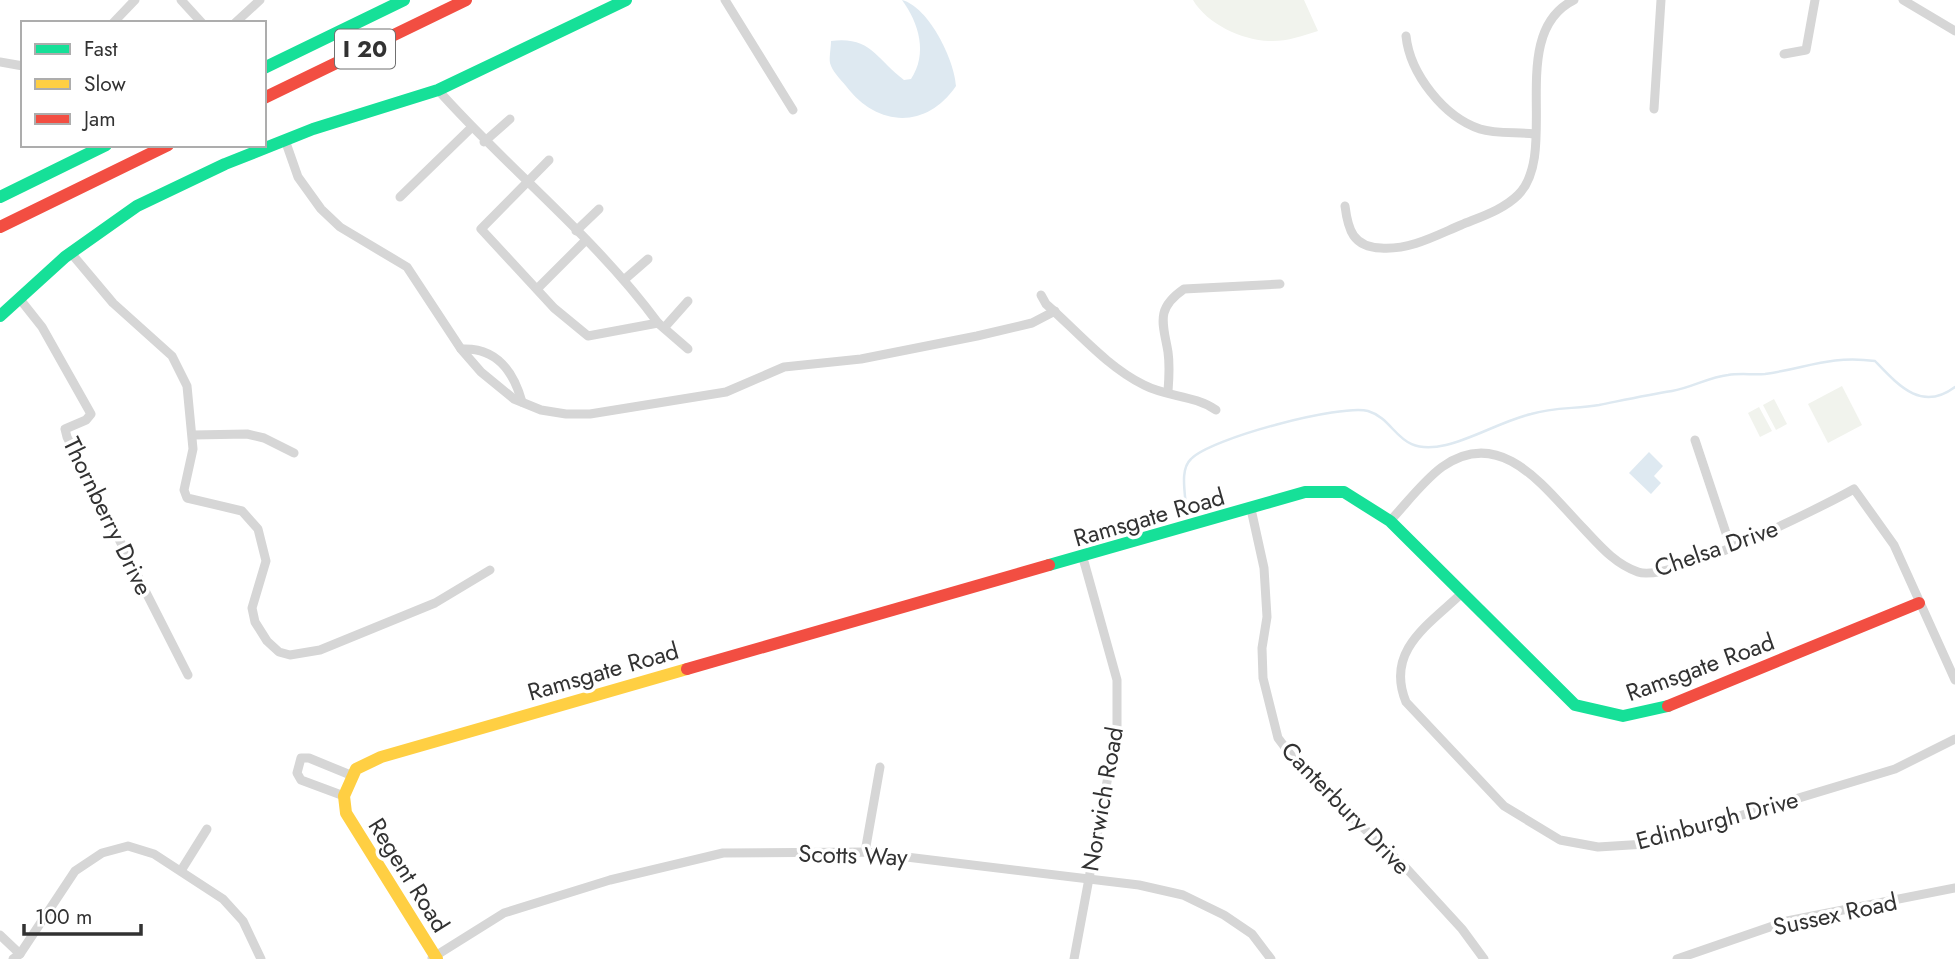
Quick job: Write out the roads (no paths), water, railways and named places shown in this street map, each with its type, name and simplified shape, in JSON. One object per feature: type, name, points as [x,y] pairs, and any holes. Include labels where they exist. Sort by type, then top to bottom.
[{"type":"main road","name":"I 20","points":[[266,67],[404,0]]},
{"type":"main road","name":"I 20","points":[[266,97],[466,0]]},
{"type":"main road","points":[[592,0],[598,13]]},
{"type":"main road","points":[[0,316],[71,253],[137,206],[225,164],[285,140],[438,90],[626,0]]},
{"type":"main road","points":[[0,197],[102,147]]},
{"type":"main road","points":[[0,227],[164,147]]},
{"type":"main road","name":"Ramsgate Road","points":[[353,776],[356,769],[381,757],[1083,558],[1305,492],[1344,492],[1390,521],[1575,705],[1607,716],[1626,718],[1655,711],[1919,603]]},
{"type":"main road","points":[[344,796],[353,776]]},
{"type":"main road","name":"Regent Road","points":[[344,796],[346,813],[434,958]]},
{"type":"street","points":[[115,21],[135,0]]},
{"type":"street","points":[[181,0],[200,21]]},
{"type":"street","points":[[237,21],[260,0]]},
{"type":"street","points":[[725,0],[793,110]]},
{"type":"street","points":[[1345,206],[1349,232],[1365,246],[1394,248],[1418,244],[1503,206],[1518,195],[1531,169],[1543,31],[1560,10],[1574,0]]},
{"type":"street","points":[[1654,109],[1661,0]]},
{"type":"street","points":[[1784,54],[1806,50],[1815,0]]},
{"type":"street","points":[[1903,0],[1955,31]]},
{"type":"street","points":[[1406,36],[1411,57],[1422,76],[1456,117],[1483,130],[1534,134]]},
{"type":"street","points":[[0,62],[21,66]]},
{"type":"street","points":[[438,90],[471,128],[625,279],[661,326],[688,349]]},
{"type":"street","points":[[485,142],[510,118]]},
{"type":"street","points":[[400,197],[471,128]]},
{"type":"street","points":[[285,140],[306,192],[340,227],[407,267],[461,349],[481,372],[522,402],[566,414],[590,414],[726,392],[784,367],[861,359],[977,336],[1032,323],[1055,311]]},
{"type":"street","points":[[549,160],[481,229],[537,289],[587,336],[661,326],[688,301]]},
{"type":"street","points":[[576,231],[599,209]]},
{"type":"street","points":[[537,289],[586,240]]},
{"type":"street","points":[[71,253],[113,303],[173,356],[187,386],[193,435],[184,490],[187,498],[242,511],[258,529],[266,561],[252,608],[255,622],[267,641],[279,652],[300,655],[351,638],[451,595],[491,570]]},
{"type":"street","points":[[625,279],[649,258]]},
{"type":"street","points":[[1168,391],[1169,362],[1161,320],[1174,296],[1184,289],[1279,284]]},
{"type":"street","points":[[1041,295],[1112,363],[1143,385],[1168,391],[1216,410]]},
{"type":"street","name":"Thornberry Drive","points":[[19,298],[42,327],[90,414],[86,420],[65,429],[66,437],[188,675]]},
{"type":"street","points":[[461,349],[481,348],[496,355],[519,392],[522,402]]},
{"type":"street","points":[[193,435],[247,434],[264,438],[294,453]]},
{"type":"street","points":[[1695,440],[1731,548]]},
{"type":"street","name":"Chelsa Drive","points":[[1390,521],[1442,467],[1474,453],[1505,456],[1529,471],[1611,557],[1640,573],[1664,570],[1731,548],[1808,514],[1854,489],[1894,545],[1919,603]]},
{"type":"street","name":"Canterbury Drive","points":[[1251,509],[1264,568],[1267,617],[1262,648],[1263,678],[1278,738],[1303,771],[1407,869],[1462,929],[1484,959]]},
{"type":"street","name":"Norwich Road","points":[[1074,959],[1117,728],[1117,689],[1083,558]]},
{"type":"street","name":"Edinburgh Drive","points":[[1461,594],[1414,638],[1400,663],[1399,686],[1406,702],[1504,806],[1560,840],[1598,847],[1646,844],[1895,769],[1955,739]]},
{"type":"street","points":[[1919,603],[1955,680]]},
{"type":"street","points":[[344,796],[301,780],[297,774],[298,763],[301,758],[309,758],[353,776]]},
{"type":"street","points":[[865,852],[880,767]]},
{"type":"street","points":[[182,869],[207,829]]},
{"type":"street","points":[[0,935],[16,956],[75,871],[102,853],[128,846],[154,854],[182,869],[230,907],[243,921],[261,959]]},
{"type":"street","name":"Scotts Way","points":[[434,958],[504,913],[610,880],[723,853],[865,852],[1139,885],[1183,895],[1224,915],[1252,934],[1271,959]]},
{"type":"street","name":"Sussex Road","points":[[1677,959],[1787,921],[1955,888]]},
{"type":"waterway","points":[[1186,510],[1185,470],[1191,459],[1203,451],[1277,424],[1332,413],[1368,411],[1386,422],[1407,442],[1430,447],[1457,442],[1540,412],[1599,405],[1672,391],[1721,376],[1765,374],[1831,361],[1875,361],[1902,387],[1922,396],[1932,397],[1955,387]]}]
